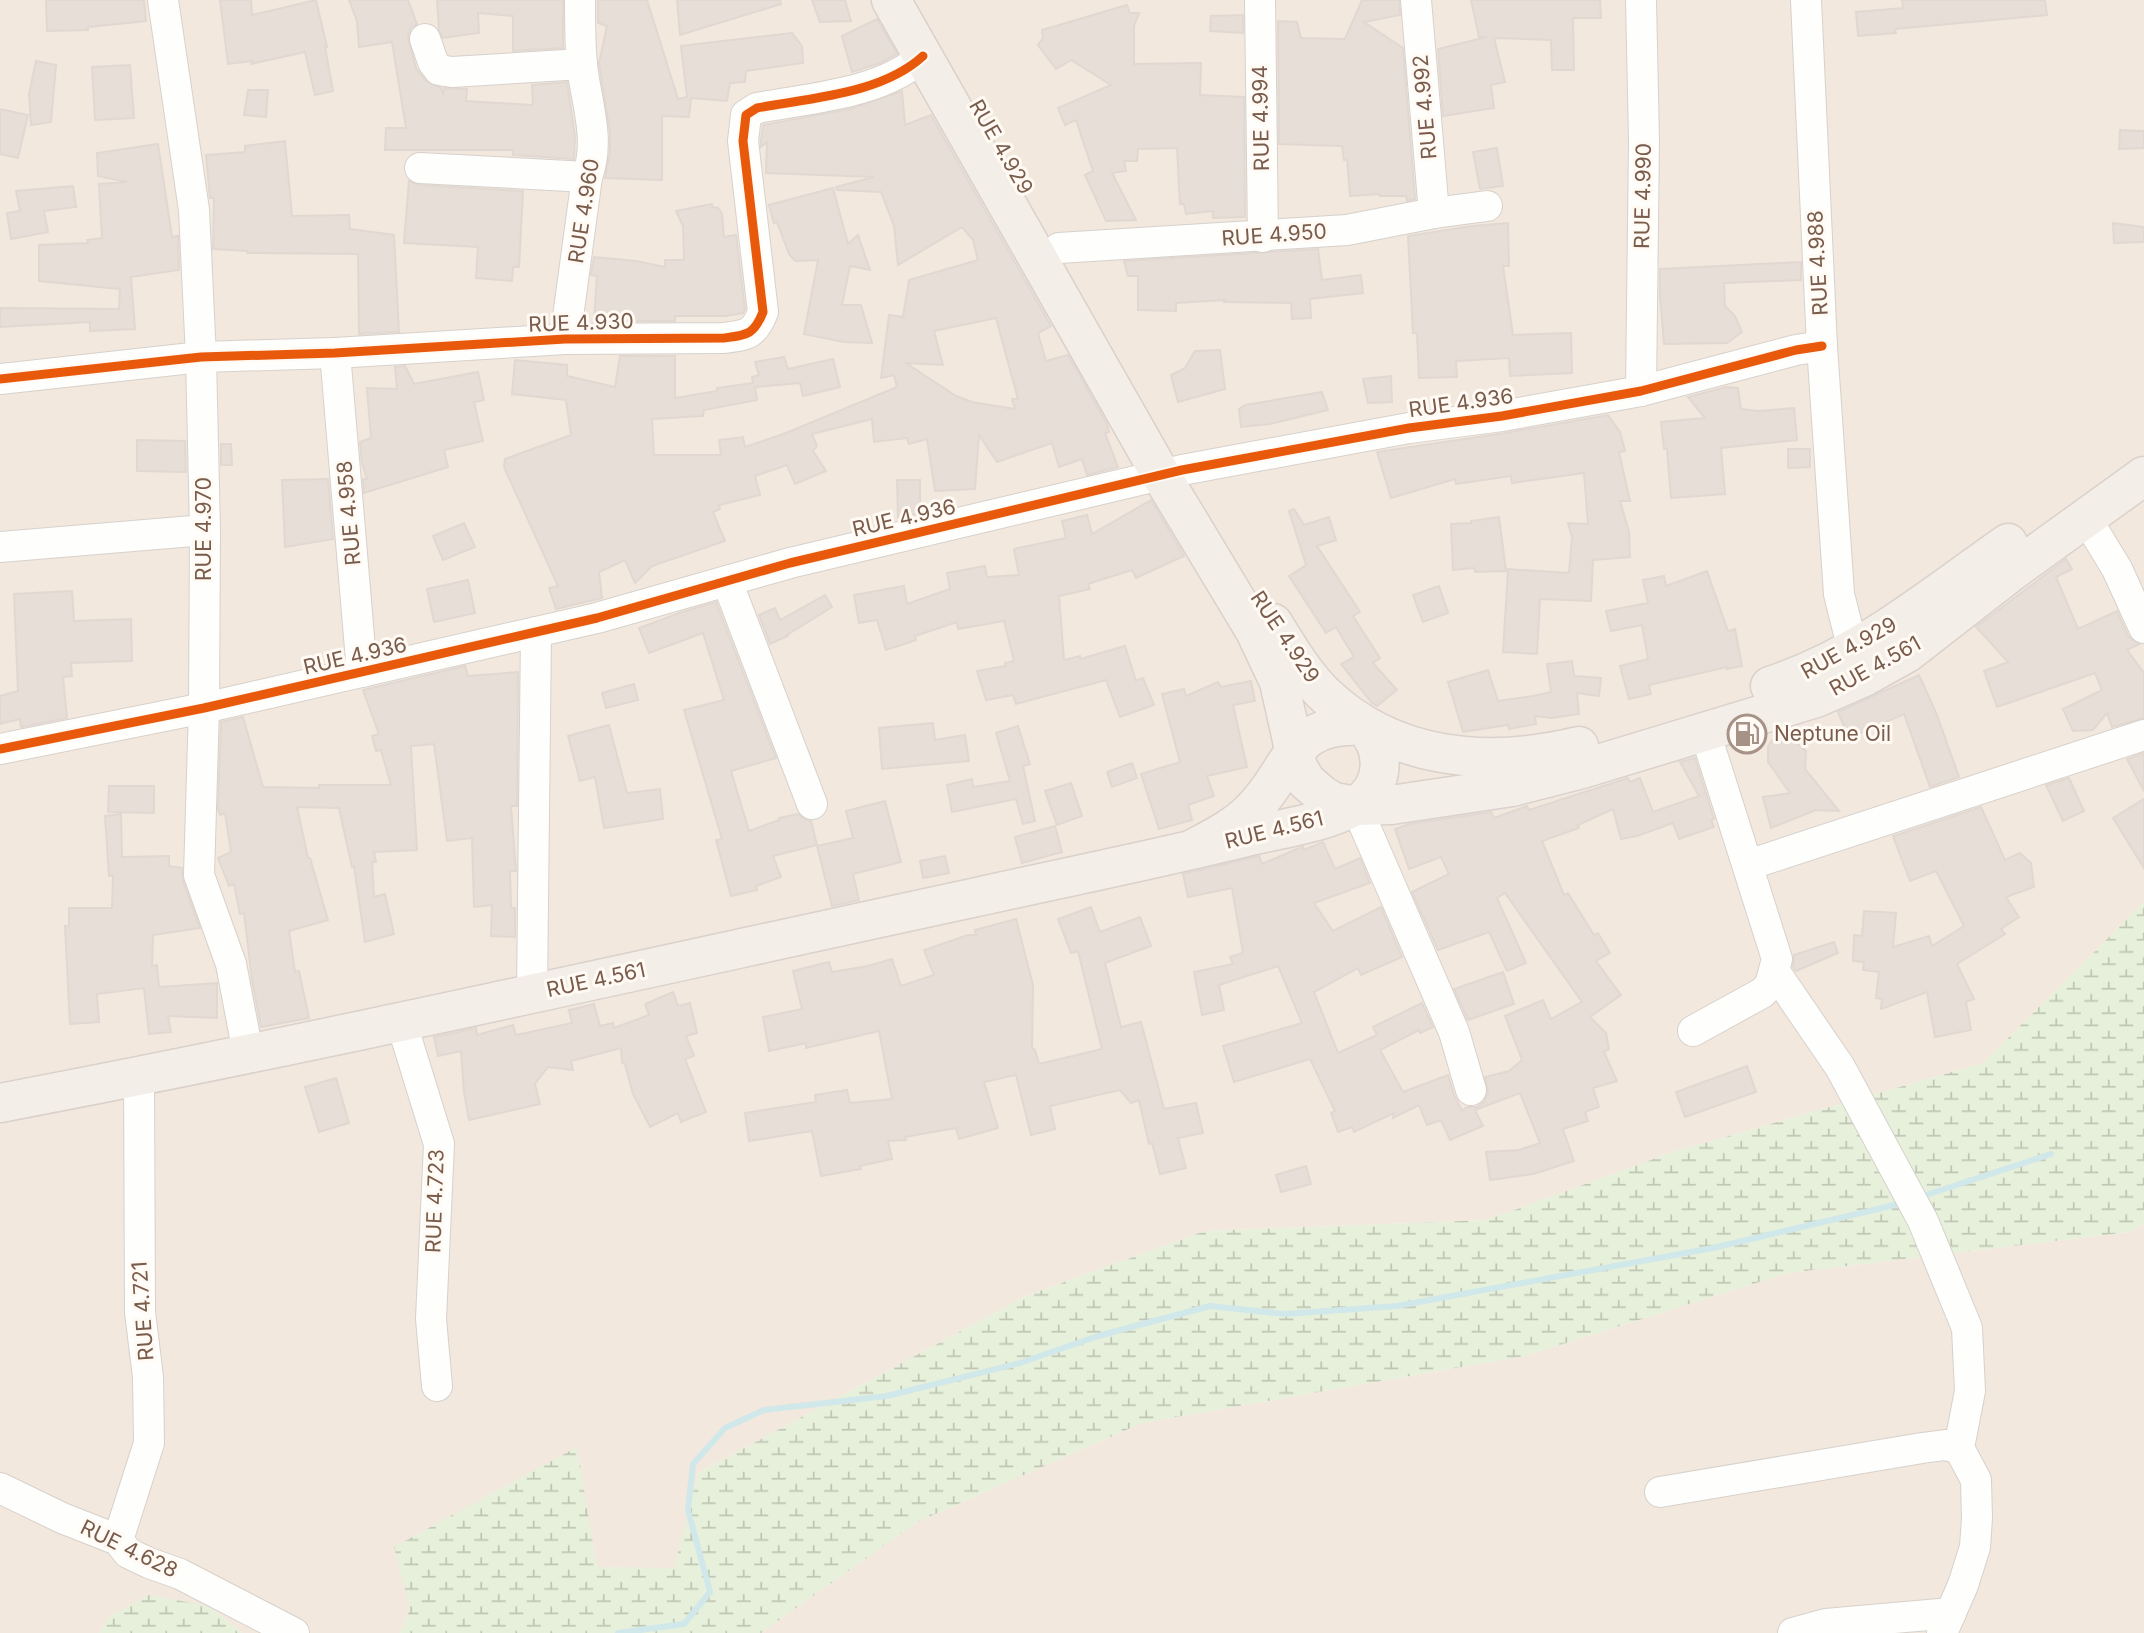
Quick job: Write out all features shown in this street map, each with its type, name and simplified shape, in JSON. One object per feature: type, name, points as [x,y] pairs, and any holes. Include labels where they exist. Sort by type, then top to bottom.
[{"type":"main road","name":"RUE 4.929","points":[[891,0],[1172,472],[1206,513],[1292,653],[1322,692],[1363,726],[1384,737],[1420,749],[1455,755],[1493,757],[1546,753],[1644,728],[1807,673],[1896,624],[2144,447]]},
{"type":"main road","name":"RUE 4.929","points":[[918,0],[1059,248],[1260,642],[1279,682],[1300,767]]},
{"type":"main road","name":"RUE 4.561","points":[[1191,850],[1250,812],[1300,767],[1322,795],[1334,802],[1356,806],[1416,803],[1512,787],[1816,698],[1907,653],[2144,476]]},
{"type":"main road","points":[[1300,767],[1308,737],[1340,724],[1363,726],[1376,742],[1380,774],[1375,788],[1356,806]]},
{"type":"main road","name":"RUE 4.561","points":[[0,1103],[248,1054],[1191,850],[1333,816],[1356,806]]},
{"type":"street","name":"RUE 4.970","points":[[163,0],[194,209],[201,357],[205,530],[199,875],[231,964],[248,1054]]},
{"type":"street","name":"RUE 4.960","points":[[565,339],[587,177],[594,159],[582,64],[579,0]]},
{"type":"street","name":"RUE 4.994","points":[[1260,0],[1263,237]]},
{"type":"street","name":"RUE 4.992","points":[[1416,0],[1434,213]]},
{"type":"street","name":"RUE 4.990","points":[[1641,0],[1644,140],[1641,391]]},
{"type":"street","name":"RUE 4.988","points":[[1806,0],[1822,346],[1839,594],[1853,650]]},
{"type":"street","points":[[425,39],[433,62],[439,70],[452,72],[582,64]]},
{"type":"street","name":"RUE 4.930","points":[[0,379],[201,357],[335,353],[565,339],[724,338],[748,334],[758,325],[763,312],[743,141],[746,115],[757,108],[869,86],[910,68],[923,56]]},
{"type":"street","points":[[421,168],[587,177]]},
{"type":"street","name":"RUE 4.950","points":[[1059,248],[1347,230],[1487,206]]},
{"type":"street","name":"RUE 4.936","points":[[0,749],[204,708],[536,632],[790,563],[1172,472],[1409,428],[1503,416],[1641,391],[1769,357],[1822,346]]},
{"type":"street","name":"RUE 4.958","points":[[335,353],[362,672]]},
{"type":"street","points":[[2086,518],[2117,569],[2144,628]]},
{"type":"street","points":[[0,547],[205,530]]},
{"type":"street","points":[[727,581],[812,804]]},
{"type":"street","points":[[532,993],[536,632]]},
{"type":"street","points":[[1693,1031],[1762,993],[1770,985],[1777,960],[1706,732]]},
{"type":"street","points":[[1748,866],[2144,736]]},
{"type":"street","points":[[1356,806],[1454,1032],[1471,1090]]},
{"type":"street","points":[[1775,972],[1840,1067],[1923,1222],[1968,1328],[1970,1391],[1959,1448],[1976,1480],[1975,1547],[1947,1623],[1826,1624],[1793,1633]]},
{"type":"street","name":"RUE 4.723","points":[[401,1021],[439,1144],[431,1319],[437,1386]]},
{"type":"street","name":"RUE 4.721","points":[[118,1540],[149,1443],[148,1377],[140,1312],[139,1077]]},
{"type":"street","points":[[1660,1492],[1922,1448],[1945,1445],[1959,1448]]},
{"type":"street","name":"RUE 4.628","points":[[0,1488],[62,1518],[118,1540],[128,1553],[180,1574],[294,1633]]},
{"type":"shaded area","points":[[0,0],[2144,0],[2144,902],[1983,1063],[1670,1153],[1487,1220],[1205,1231],[1026,1296],[698,1473],[675,1569],[597,1567],[576,1447],[410,1609],[400,1633],[242,1633],[209,1606],[110,1616],[99,1633],[0,1633]]},
{"type":"shaded area","points":[[2144,1224],[2144,1633],[761,1633],[917,1522],[1142,1423],[1525,1356],[1788,1273],[2129,1232]]},
{"type":"green space","points":[[2144,902],[2144,1224],[2129,1232],[1788,1273],[1525,1356],[1142,1423],[917,1522],[761,1633],[400,1633],[410,1609],[394,1547],[577,1447],[597,1567],[674,1568],[698,1473],[1026,1296],[1205,1231],[1487,1220],[1670,1153],[1983,1063]]},
{"type":"green space","points":[[149,1595],[209,1606],[242,1633],[99,1633],[110,1616]]},
{"type":"building","points":[[46,0],[144,0],[146,21],[88,27],[88,30],[47,31]]},
{"type":"building","points":[[220,0],[251,0],[252,15],[316,0],[327,47],[333,91],[315,95],[305,52],[251,64],[252,61],[228,64]]},
{"type":"building","points":[[349,0],[408,0],[417,24],[411,28],[408,36],[416,68],[426,81],[441,88],[443,95],[444,88],[467,89],[466,101],[533,105],[532,85],[567,82],[575,136],[574,159],[513,155],[513,150],[385,150],[386,128],[406,128],[392,42],[359,47],[357,21]]},
{"type":"building","points":[[437,0],[563,0],[563,48],[513,51],[513,16],[478,13],[479,33],[443,38],[439,30]]},
{"type":"building","points":[[598,0],[647,0],[678,99],[687,97],[681,46],[792,33],[802,46],[803,63],[746,71],[745,82],[730,83],[727,101],[691,98],[689,117],[662,116],[662,180],[605,178],[610,133],[599,63],[607,26],[598,23]]},
{"type":"building","points":[[677,0],[780,0],[781,4],[680,35]]},
{"type":"building","points":[[812,0],[845,0],[851,21],[820,22]]},
{"type":"building","points":[[1362,0],[1399,0],[1400,15],[1364,22],[1403,48],[1415,199],[1407,201],[1406,196],[1350,196],[1347,159],[1344,160],[1342,146],[1279,144],[1278,21],[1297,22],[1301,38],[1345,39]]},
{"type":"building","points":[[1471,0],[1600,0],[1601,18],[1573,18],[1574,70],[1552,70],[1551,40],[1494,38],[1505,82],[1491,85],[1494,108],[1443,116],[1438,49],[1487,37],[1479,37]]},
{"type":"building","points":[[1902,0],[2045,0],[2047,15],[1895,29],[1896,33],[1858,36],[1856,12],[1903,8]]},
{"type":"building","points":[[1127,5],[1130,13],[1139,13],[1134,26],[1134,64],[1201,63],[1200,95],[1244,97],[1245,217],[1213,218],[1213,211],[1186,214],[1184,204],[1180,204],[1177,148],[1138,149],[1137,161],[1124,161],[1126,171],[1112,173],[1136,220],[1106,221],[1085,175],[1093,171],[1076,120],[1065,125],[1058,108],[1111,85],[1071,60],[1056,69],[1038,45],[1043,38],[1042,30]]},
{"type":"building","points":[[1243,15],[1243,33],[1210,31],[1211,16]]},
{"type":"building","points":[[877,19],[897,54],[852,72],[842,36]]},
{"type":"building","points":[[36,61],[56,65],[51,122],[31,125],[29,94]]},
{"type":"building","points":[[130,65],[134,118],[95,120],[92,67]]},
{"type":"building","points":[[248,90],[268,90],[266,117],[244,115]]},
{"type":"building","points":[[902,91],[905,125],[931,115],[1051,326],[1038,333],[1046,361],[1068,355],[1107,424],[1109,432],[1105,433],[1118,467],[1087,475],[1082,459],[1059,467],[1052,443],[997,462],[979,435],[975,489],[935,491],[927,439],[909,444],[907,438],[874,442],[872,419],[812,434],[817,446],[813,451],[826,471],[795,484],[787,465],[755,476],[760,495],[719,505],[720,509],[713,512],[725,541],[652,566],[635,583],[625,560],[599,572],[602,598],[556,609],[549,588],[558,586],[504,467],[505,459],[571,435],[566,400],[512,394],[515,360],[567,365],[567,376],[615,387],[620,356],[675,356],[675,398],[753,383],[752,377],[759,375],[755,362],[784,357],[788,369],[833,359],[840,387],[803,396],[800,383],[755,387],[757,400],[704,410],[703,416],[652,419],[654,455],[721,455],[719,440],[743,437],[745,447],[897,387],[894,375],[881,378],[889,315],[903,317],[909,280],[978,260],[973,240],[962,227],[898,265],[894,226],[881,192],[837,190],[836,187],[874,177],[766,173],[767,142],[761,147],[763,125],[849,109],[851,111],[850,109]],"holes":[[[996,318],[1018,399],[1012,399],[1015,409],[972,402],[956,396],[906,363],[943,365],[934,331]]]},
{"type":"building","points":[[0,109],[28,115],[18,158],[0,154]]},
{"type":"building","points":[[2120,130],[2144,131],[2144,148],[2119,149]]},
{"type":"building","points":[[285,141],[292,216],[349,215],[350,229],[394,235],[399,332],[359,334],[358,254],[247,253],[213,249],[214,198],[210,198],[206,155],[245,152],[245,146]]},
{"type":"building","points":[[158,144],[172,237],[178,236],[179,270],[131,277],[135,329],[90,331],[90,322],[0,327],[0,308],[119,309],[120,289],[39,281],[39,245],[88,243],[87,240],[102,238],[99,184],[127,182],[98,176],[97,153]]},
{"type":"building","points":[[1497,148],[1503,186],[1480,189],[1473,152]]},
{"type":"building","points":[[409,181],[419,185],[523,191],[519,267],[513,267],[512,281],[476,278],[478,247],[404,243]]},
{"type":"building","points":[[73,186],[76,207],[44,211],[48,232],[11,239],[7,213],[20,211],[16,191]]},
{"type":"building","points":[[833,188],[848,244],[858,235],[870,270],[850,266],[842,305],[861,305],[872,343],[844,342],[804,334],[818,260],[795,261],[789,254],[777,222],[774,223],[769,205]]},
{"type":"building","points":[[712,204],[712,207],[718,208],[722,214],[724,237],[736,235],[745,309],[743,313],[725,316],[675,316],[675,321],[594,321],[597,276],[591,275],[594,257],[665,267],[665,260],[684,260],[683,226],[676,211]]},
{"type":"building","points":[[1508,223],[1509,266],[1503,266],[1513,335],[1571,333],[1572,373],[1510,376],[1509,358],[1456,361],[1457,377],[1419,378],[1417,333],[1413,333],[1408,236]]},
{"type":"building","points":[[2113,223],[2144,227],[2144,242],[2114,243]]},
{"type":"building","points":[[1318,249],[1322,280],[1361,275],[1363,293],[1310,299],[1311,318],[1292,319],[1291,303],[1224,302],[1225,300],[1176,303],[1176,311],[1138,310],[1138,276],[1128,276],[1124,261]]},
{"type":"building","points":[[1801,262],[1801,280],[1724,283],[1725,306],[1735,316],[1742,332],[1727,343],[1664,344],[1660,269]]},
{"type":"building","points":[[1220,350],[1225,389],[1178,402],[1171,375],[1185,368],[1195,351]]},
{"type":"building","points":[[405,366],[414,384],[478,372],[484,400],[474,402],[483,441],[444,450],[448,467],[364,493],[363,479],[367,479],[360,442],[371,438],[367,388],[397,389],[395,367]]},
{"type":"building","points":[[1391,376],[1392,402],[1368,403],[1363,379]]},
{"type":"building","points":[[1726,387],[1738,388],[1741,409],[1758,411],[1794,408],[1797,440],[1721,448],[1725,494],[1671,498],[1667,449],[1664,449],[1661,422],[1705,418],[1688,397]]},
{"type":"building","points":[[1322,392],[1328,410],[1270,424],[1241,427],[1239,409],[1245,405]]},
{"type":"building","points":[[1608,415],[1620,432],[1625,451],[1619,452],[1630,501],[1620,501],[1629,532],[1630,557],[1593,560],[1591,601],[1540,599],[1537,654],[1503,652],[1508,569],[1569,573],[1572,537],[1568,523],[1588,524],[1584,473],[1512,483],[1511,476],[1456,484],[1455,479],[1391,498],[1377,452]]},
{"type":"building","points":[[137,440],[185,441],[186,472],[137,471]]},
{"type":"building","points":[[221,444],[231,444],[232,465],[221,465]]},
{"type":"building","points":[[1788,449],[1810,449],[1810,467],[1788,468]]},
{"type":"building","points":[[328,479],[333,539],[285,547],[282,480]]},
{"type":"building","points":[[897,480],[920,480],[920,514],[898,517]]},
{"type":"building","points":[[1151,500],[1184,556],[1136,578],[1132,570],[1088,584],[1090,589],[1059,596],[1064,660],[1080,656],[1080,659],[1125,646],[1136,681],[1143,678],[1154,705],[1120,717],[1106,680],[1016,704],[1013,695],[986,700],[977,671],[1006,666],[1005,663],[1014,661],[1004,621],[958,629],[957,622],[915,636],[916,640],[886,650],[877,620],[859,623],[854,595],[904,586],[907,604],[950,589],[947,573],[985,566],[987,577],[1019,575],[1014,549],[1066,538],[1062,521],[1087,515],[1092,534]]},
{"type":"building","points":[[1294,509],[1304,525],[1329,517],[1336,540],[1317,546],[1360,612],[1353,616],[1380,658],[1373,663],[1397,690],[1377,706],[1341,664],[1354,657],[1336,627],[1326,633],[1289,576],[1306,565],[1289,511]]},
{"type":"building","points":[[1499,517],[1506,571],[1475,572],[1474,568],[1453,570],[1451,524]]},
{"type":"building","points":[[464,523],[475,547],[443,560],[433,536]]},
{"type":"building","points":[[2066,559],[2072,569],[2056,577],[2078,629],[2117,611],[2128,636],[2139,644],[2127,650],[2144,673],[2144,718],[2112,727],[2107,713],[2093,730],[2073,731],[2063,709],[2102,690],[2095,673],[1997,707],[1984,671],[2008,662],[1976,627]]},
{"type":"building","points":[[1707,571],[1728,631],[1735,629],[1742,666],[1649,685],[1651,694],[1629,699],[1620,666],[1648,659],[1642,625],[1611,631],[1606,611],[1648,603],[1643,580],[1664,576],[1666,586]]},
{"type":"building","points":[[468,580],[475,613],[434,622],[427,589]]},
{"type":"building","points":[[1439,586],[1448,613],[1423,622],[1413,595]]},
{"type":"building","points":[[72,591],[74,621],[131,619],[132,661],[71,663],[72,676],[63,677],[67,718],[21,727],[20,719],[0,724],[0,696],[18,691],[14,594]]},
{"type":"building","points":[[825,595],[832,607],[788,636],[770,644],[759,615],[775,608],[780,620]]},
{"type":"building","points":[[716,602],[776,758],[731,771],[749,831],[779,818],[798,814],[811,821],[817,845],[773,856],[781,877],[756,886],[757,890],[731,896],[716,840],[722,839],[684,710],[724,700],[703,633],[649,653],[639,628]]},
{"type":"building","points":[[1572,661],[1574,676],[1601,678],[1599,696],[1577,693],[1579,714],[1551,718],[1535,716],[1536,724],[1463,732],[1448,682],[1488,670],[1498,701],[1533,696],[1551,692],[1547,664]]},
{"type":"building","points":[[465,666],[468,676],[518,672],[517,806],[511,806],[516,871],[510,871],[511,908],[515,908],[515,937],[491,936],[492,905],[474,907],[472,838],[447,841],[434,744],[411,746],[417,850],[374,852],[376,862],[372,862],[374,897],[385,894],[394,934],[365,942],[354,866],[352,867],[339,808],[297,807],[308,858],[328,920],[289,931],[295,972],[299,971],[309,1018],[261,1027],[244,913],[240,914],[234,884],[229,886],[218,858],[231,852],[225,813],[220,815],[218,809],[221,722],[243,717],[263,787],[391,785],[381,750],[376,751],[372,736],[379,734],[363,690]]},
{"type":"building","points":[[1919,675],[1937,715],[1959,777],[1930,787],[1904,714],[1849,738],[1838,712]]},
{"type":"building","points":[[1251,681],[1255,701],[1233,705],[1247,767],[1207,776],[1214,796],[1188,805],[1192,820],[1159,829],[1141,774],[1180,762],[1162,694],[1184,689],[1186,696],[1218,682],[1221,687]]},
{"type":"building","points":[[634,684],[638,700],[606,708],[602,693]]},
{"type":"building","points":[[933,723],[935,740],[965,735],[969,761],[882,769],[879,728]]},
{"type":"building","points":[[609,725],[627,793],[660,789],[663,819],[604,828],[595,777],[580,781],[568,736]]},
{"type":"building","points":[[1018,726],[1030,764],[1023,766],[1035,821],[1023,824],[1016,799],[952,812],[947,785],[972,779],[973,787],[1010,781],[996,733]]},
{"type":"building","points":[[1775,737],[1790,737],[1806,751],[1805,769],[1839,811],[1816,810],[1771,828],[1763,797],[1790,793],[1768,762],[1768,746]]},
{"type":"building","points":[[2144,753],[2144,791],[2127,759]]},
{"type":"building","points":[[1695,758],[1714,819],[1711,820],[1714,827],[1679,839],[1673,823],[1621,839],[1613,809],[1578,825],[1579,828],[1542,841],[1564,895],[1568,893],[1594,935],[1598,933],[1610,953],[1596,961],[1621,995],[1590,1017],[1606,1033],[1609,1049],[1604,1052],[1617,1081],[1593,1088],[1599,1107],[1585,1112],[1588,1121],[1563,1129],[1574,1161],[1533,1174],[1490,1180],[1486,1152],[1519,1150],[1540,1143],[1520,1093],[1475,1110],[1483,1126],[1450,1140],[1441,1120],[1427,1125],[1419,1105],[1393,1118],[1394,1113],[1354,1132],[1352,1127],[1338,1132],[1331,1113],[1335,1111],[1310,1059],[1234,1082],[1223,1046],[1302,1023],[1278,966],[1219,985],[1224,1010],[1202,1015],[1194,972],[1233,964],[1230,957],[1243,953],[1232,888],[1188,897],[1183,874],[1259,856],[1262,864],[1299,848],[1303,847],[1304,850],[1323,842],[1335,869],[1360,858],[1370,883],[1314,903],[1333,931],[1381,907],[1402,957],[1361,975],[1358,968],[1314,992],[1338,1053],[1377,1035],[1373,1027],[1422,1003],[1433,1027],[1420,1033],[1419,1030],[1380,1050],[1403,1092],[1448,1075],[1462,1111],[1484,1102],[1488,1093],[1485,1077],[1509,1071],[1522,1060],[1505,1016],[1543,1000],[1551,1019],[1582,1002],[1505,893],[1497,898],[1526,963],[1507,971],[1489,932],[1438,950],[1412,892],[1449,874],[1441,857],[1409,869],[1395,829],[1409,824],[1491,812],[1494,818],[1527,806],[1529,810],[1628,778],[1630,782],[1640,778],[1653,812],[1699,796],[1680,762]]},
{"type":"building","points":[[1132,763],[1137,778],[1112,787],[1107,772]]},
{"type":"building","points":[[2069,778],[2084,811],[2063,821],[2046,785]]},
{"type":"building","points":[[1071,783],[1082,816],[1057,825],[1045,791]]},
{"type":"building","points":[[109,786],[154,786],[154,813],[108,812]]},
{"type":"building","points":[[2144,799],[2144,868],[2113,818]]},
{"type":"building","points":[[885,801],[901,862],[853,874],[859,900],[832,906],[817,846],[853,838],[846,811]]},
{"type":"building","points":[[1981,807],[2005,860],[2020,853],[2031,863],[2034,887],[2006,897],[2019,917],[2001,929],[2005,934],[1957,964],[1974,999],[1966,1002],[1971,1030],[1935,1037],[1927,992],[1881,1009],[1882,999],[1876,998],[1879,972],[1863,970],[1864,962],[1853,961],[1854,935],[1862,936],[1864,911],[1896,913],[1893,947],[1929,936],[1932,946],[1964,926],[1936,871],[1910,881],[1893,836]]},
{"type":"building","points":[[121,814],[122,857],[169,856],[169,866],[182,868],[183,881],[200,928],[153,935],[152,966],[157,965],[159,987],[217,983],[217,1018],[168,1016],[171,1032],[149,1034],[144,988],[97,994],[99,1022],[70,1024],[65,926],[69,926],[69,908],[112,908],[113,875],[109,876],[105,816]]},
{"type":"building","points":[[1055,826],[1062,852],[1022,863],[1015,837]]},
{"type":"building","points":[[945,856],[949,873],[923,878],[920,861]]},
{"type":"building","points":[[1091,907],[1100,932],[1140,917],[1151,946],[1105,963],[1121,1027],[1141,1022],[1164,1109],[1196,1103],[1203,1133],[1178,1138],[1186,1168],[1160,1174],[1152,1143],[1149,1144],[1139,1100],[1131,1103],[1120,1090],[1050,1106],[1055,1129],[1031,1135],[1016,1075],[984,1082],[998,1128],[959,1139],[956,1128],[905,1137],[906,1140],[888,1141],[892,1159],[860,1166],[861,1169],[821,1176],[812,1131],[749,1141],[745,1113],[816,1102],[815,1095],[847,1090],[850,1103],[892,1099],[879,1031],[806,1048],[806,1043],[769,1051],[763,1017],[802,1009],[793,971],[829,962],[832,972],[892,959],[901,986],[934,975],[924,950],[968,935],[976,935],[975,930],[1016,919],[1033,985],[1032,1048],[1039,1064],[1102,1049],[1078,951],[1071,953],[1058,919]]},
{"type":"building","points":[[1834,942],[1838,953],[1796,971],[1793,967],[1794,955]]},
{"type":"building","points":[[1503,972],[1514,1004],[1468,1020],[1454,989]]},
{"type":"building","points":[[673,992],[678,1006],[690,1003],[697,1033],[686,1036],[694,1056],[685,1059],[706,1112],[681,1122],[678,1113],[650,1127],[633,1094],[625,1064],[622,1063],[621,1048],[571,1061],[573,1070],[548,1067],[535,1084],[540,1104],[469,1120],[461,1051],[438,1056],[434,1037],[476,1028],[477,1035],[513,1025],[516,1035],[572,1023],[569,1010],[594,1004],[600,1026],[613,1023],[614,1028],[649,1015],[645,1004]]},
{"type":"building","points":[[1747,1066],[1756,1092],[1685,1117],[1676,1092]]},
{"type":"building","points":[[336,1078],[349,1123],[319,1132],[305,1087]]},
{"type":"building","points":[[1306,1166],[1311,1184],[1281,1192],[1276,1175]]},
{"type":"waterway","points":[[1920,1197],[2051,1154]]},
{"type":"waterway","points":[[618,1633],[684,1624],[710,1592],[688,1510],[693,1464],[725,1428],[764,1410],[887,1396],[1020,1363],[1098,1336],[1210,1306],[1285,1314],[1397,1306],[1713,1248],[1903,1203]]},
{"type":"cycle path","points":[[0,379],[201,357],[335,353],[565,339],[724,338],[744,335],[753,330],[763,312],[743,141],[746,115],[757,108],[866,87],[906,69],[923,56]]},
{"type":"cycle path","points":[[0,749],[204,708],[597,618],[790,563],[1182,470],[1409,428],[1502,416],[1641,391],[1796,350],[1822,346]]},
{"type":"place","name":"Neptune Oil","points":[[1747,734]]}]
